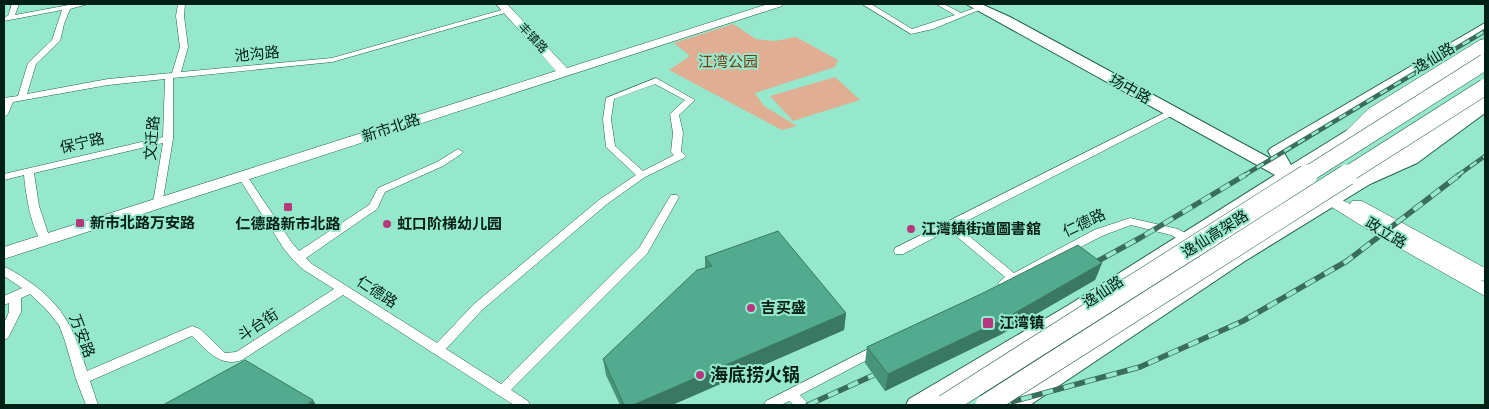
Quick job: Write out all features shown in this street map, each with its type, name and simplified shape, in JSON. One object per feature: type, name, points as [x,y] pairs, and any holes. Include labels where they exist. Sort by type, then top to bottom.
[{"type":"highway","points":[[1352,135],[1374,112],[1485,43]]},
{"type":"highway","name":"逸仙高架路","points":[[945,405],[1485,62]]},
{"type":"highway","name":"逸仙高架路","points":[[986,405],[1485,87]]},
{"type":"highway","points":[[1364,180],[1390,163],[1426,135],[1485,97]]},
{"type":"main road","name":"场中路","points":[[979,5],[1172,112],[1289,169]]},
{"type":"main road","name":"场中路","points":[[979,5],[1289,169]]},
{"type":"main road","name":"逸仙路","points":[[1289,169],[1276,151],[1485,27]]},
{"type":"main road","name":"逸仙路","points":[[916,405],[1074,311],[1289,169],[1352,135],[1485,52]]},
{"type":"main road","points":[[1364,180],[1372,165],[1485,87]]},
{"type":"main road","points":[[1014,405],[1228,264],[1364,180],[1412,160],[1485,106]]},
{"type":"main road","name":"政立路","points":[[1289,169],[1336,198]]},
{"type":"street","points":[[7,18],[15,4]]},
{"type":"street","points":[[7,18],[84,4]]},
{"type":"street","name":"文迁路","points":[[158,203],[168,139],[172,75],[184,47],[180,4]]},
{"type":"street","name":"新市北路","points":[[4,253],[778,4]]},
{"type":"street","points":[[866,4],[911,32],[930,27],[979,5]]},
{"type":"street","points":[[939,4],[960,15]]},
{"type":"street","points":[[22,97],[32,63],[56,41],[67,7]]},
{"type":"street","name":"池沟路","points":[[6,101],[74,87],[172,75],[332,60],[504,7]]},
{"type":"street","name":"丰镇路","points":[[504,7],[565,73]]},
{"type":"street","points":[[438,350],[478,307],[603,202],[642,175],[681,156],[676,152],[678,133],[674,114],[691,100],[656,81],[610,98],[607,119],[611,147],[642,175]]},
{"type":"street","points":[[4,114],[6,101]]},
{"type":"street","points":[[899,251],[1172,112]]},
{"type":"street","name":"保宁路","points":[[4,177],[168,139]]},
{"type":"street","points":[[298,258],[373,207],[380,190],[440,164],[458,152]]},
{"type":"street","points":[[30,172],[30,192],[34,213],[45,239]]},
{"type":"street","name":"仁德路","points":[[242,175],[298,258],[308,267],[524,405]]},
{"type":"street","points":[[502,392],[643,251],[674,197]]},
{"type":"street","name":"政立路","points":[[1336,198],[1485,275]]},
{"type":"street","name":"政立路","points":[[1336,198],[1383,232],[1485,290]]},
{"type":"street","name":"仁德路","points":[[996,287],[1098,233],[1130,221],[1174,232],[1228,264]]},
{"type":"street","points":[[950,225],[1013,278]]},
{"type":"street","name":"万安路","points":[[4,271],[50,305],[58,315],[68,331],[92,405]]},
{"type":"street","points":[[4,335],[15,312],[9,299],[29,289]]},
{"type":"street","name":"斗台街","points":[[82,379],[192,332],[196,332],[221,356],[227,358],[238,357],[343,289]]},
{"type":"street","points":[[770,405],[885,346]]},
{"type":"street","points":[[792,395],[802,405]]},
{"type":"green space","name":"江湾公园","points":[[733,24],[756,39],[775,41],[796,37],[838,60],[835,67],[755,93],[764,106],[797,126],[782,130],[669,70],[690,56],[674,43]]},
{"type":"green space","points":[[835,77],[860,100],[793,121],[770,96]]},
{"type":"building","name":"吉买盛","points":[[778,231],[846,313],[633,405],[624,405],[603,359],[697,270],[712,266],[705,257]]},
{"type":"building","points":[[1078,245],[1102,263],[1006,318],[888,374],[867,347],[981,294]]},
{"type":"building","points":[[245,360],[313,400],[307,405],[163,405]]},
{"type":"railway","points":[[1243,176],[1485,31]]},
{"type":"railway","points":[[1457,176],[1485,156]]},
{"type":"railway","points":[[1087,267],[1140,238],[1245,175]]},
{"type":"railway","points":[[1000,405],[1140,367],[1243,321],[1347,261],[1459,175]]},
{"type":"railway","points":[[808,405],[887,369]]},
{"type":"place","name":"仁德路新市北路","points":[[288,207]]},
{"type":"place","name":"新市北路万安路","points":[[80,223]]},
{"type":"place","name":"虹口阶梯幼儿园","points":[[387,224]]},
{"type":"place","name":"江灣鎮街道圖書舘","points":[[911,229]]},
{"type":"place","name":"吉买盛","points":[[751,308]]},
{"type":"place","name":"江湾镇","points":[[988,323]]},
{"type":"place","name":"海底捞火锅","points":[[700,375]]}]
